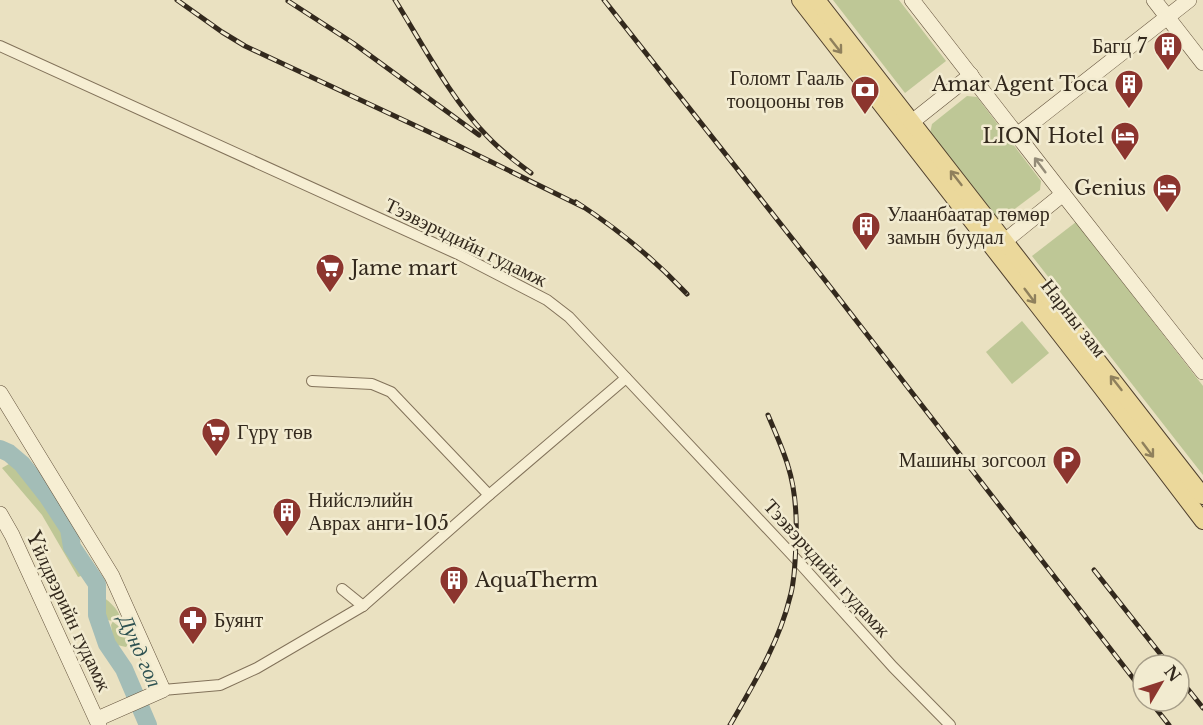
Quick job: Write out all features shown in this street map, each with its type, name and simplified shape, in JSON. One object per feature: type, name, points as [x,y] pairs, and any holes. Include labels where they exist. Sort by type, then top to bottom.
[{"type":"main road","name":"Нарны зам","points":[[800,0],[907,126]]},
{"type":"main road","name":"Нарны зам","points":[[817,0],[907,126],[999,245],[1203,521]]},
{"type":"main road","name":"Нарны зам","points":[[999,245],[1203,496]]},
{"type":"street","points":[[912,0],[1203,372]]},
{"type":"street","points":[[1154,0],[1203,63]]},
{"type":"street","points":[[1017,135],[1189,0]]},
{"type":"street","name":"Тээвэрчдийн гудамж","points":[[0,46],[460,255],[547,300],[570,317],[795,558],[893,667],[950,725]]},
{"type":"street","points":[[907,126],[971,75]]},
{"type":"street","points":[[999,245],[1063,194]]},
{"type":"street","points":[[101,719],[159,692],[220,685],[257,668],[363,606],[626,378]]},
{"type":"street","points":[[312,381],[372,384],[390,392],[489,495]]},
{"type":"street","points":[[0,393],[112,576],[159,692]]},
{"type":"street","name":"Yйлдвэрийн гудамж","points":[[0,514],[101,719]]},
{"type":"street","points":[[342,589],[363,606]]},
{"type":"green space","points":[[833,0],[899,0],[946,61],[905,93]]},
{"type":"green space","points":[[967,96],[977,97],[1041,181],[1040,190],[1004,217],[996,216],[930,133],[932,124]]},
{"type":"green space","points":[[1076,222],[1203,386],[1203,475],[1032,256]]},
{"type":"green space","points":[[1022,321],[1049,353],[1012,384],[986,352]]},
{"type":"green space","points":[[14,461],[60,522],[84,575],[78,577],[42,515],[2,468]]},
{"type":"green space","points":[[103,597],[119,614],[120,617],[113,622],[129,639],[130,642],[126,647],[117,645],[113,639],[111,625],[113,621],[107,620],[103,613],[101,599]]},
{"type":"waterway","name":"Дунд гол","points":[[0,449],[22,464],[69,529],[72,547],[97,584],[97,615],[107,644],[124,669],[148,725]]},
{"type":"railway","points":[[177,0],[245,46],[583,207]]},
{"type":"railway","points":[[395,0],[462,106],[493,142],[531,173]]},
{"type":"railway","points":[[604,0],[824,279],[1131,676]]},
{"type":"railway","points":[[288,1],[353,43],[479,135]]},
{"type":"railway","points":[[576,202],[634,245],[687,294]]},
{"type":"railway","points":[[730,725],[779,631],[792,591],[794,577],[796,514],[791,475],[768,415]]},
{"type":"railway","points":[[1094,570],[1160,653]]},
{"type":"railway","points":[[1191,693],[1203,708]]},
{"type":"railway","points":[[1160,713],[1169,725]]},
{"type":"place","name":"Багц 7","points":[[1168,72]]},
{"type":"place","name":"Amar Agent Toca","points":[[1129,110]]},
{"type":"place","name":"Голомт Гааль тооцооны төв","points":[[865,116]]},
{"type":"place","name":"LION Hotel","points":[[1125,162]]},
{"type":"place","name":"Genius","points":[[1167,214]]},
{"type":"place","name":"Улаанбаатар төмөр замын буудал","points":[[866,252]]},
{"type":"place","name":"Jame mart","points":[[330,294]]},
{"type":"place","name":"Гүрү төв","points":[[216,458]]},
{"type":"place","name":"Машины зогсоол","points":[[1067,486]]},
{"type":"place","name":"Нийслэлийн Аврах анги-105","points":[[287,538]]},
{"type":"place","name":"AquaTherm","points":[[454,606]]},
{"type":"place","name":"Буянт","points":[[193,646]]}]
